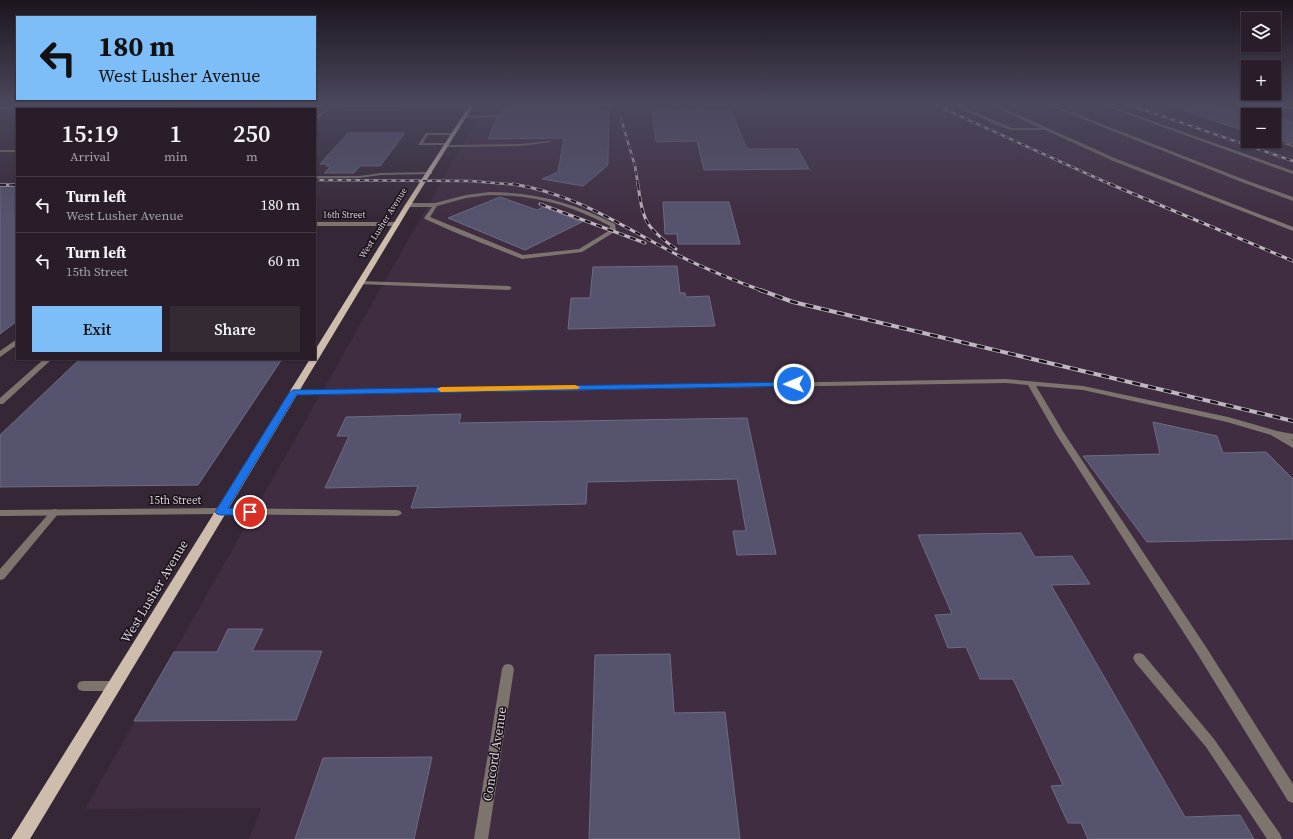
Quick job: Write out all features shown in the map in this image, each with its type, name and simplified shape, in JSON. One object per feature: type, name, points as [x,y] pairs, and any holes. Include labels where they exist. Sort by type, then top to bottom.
[{"type":"main road","name":"West Lusher Avenue","points":[[316,355],[408,205],[449,142]]},
{"type":"main road","name":"West Lusher Avenue","points":[[20,839],[313,360]]},
{"type":"street","points":[[421,142],[420,144],[447,145],[521,145],[548,142]]},
{"type":"street","points":[[1074,142],[1114,160],[1293,229]]},
{"type":"street","points":[[1146,142],[1293,199]]},
{"type":"street","points":[[1207,142],[1293,173]]},
{"type":"street","points":[[1292,142],[1285,144],[1293,146]]},
{"type":"street","points":[[0,151],[16,151]]},
{"type":"street","points":[[316,177],[359,177],[381,174],[430,173]]},
{"type":"street","points":[[408,205],[435,205],[471,196],[516,194],[542,198],[586,212],[613,225],[613,231],[580,251],[522,257],[427,218],[435,205]]},
{"type":"street","name":"16th Street","points":[[316,224],[397,224]]},
{"type":"street","points":[[360,283],[509,288]]},
{"type":"street","points":[[0,355],[16,342]]},
{"type":"street","points":[[0,402],[47,360]]},
{"type":"street","points":[[293,393],[1006,381],[1083,388],[1228,420],[1293,437]]},
{"type":"street","points":[[1030,383],[1060,434],[1202,651],[1293,796]]},
{"type":"street","points":[[1274,433],[1293,445]]},
{"type":"street","points":[[0,576],[56,512]]},
{"type":"street","name":"15th Street","points":[[0,513],[221,512],[398,514]]},
{"type":"street","points":[[1139,658],[1210,743],[1275,839]]},
{"type":"street","name":"Concord Avenue","points":[[481,839],[508,668]]},
{"type":"street","points":[[83,686],[114,686]]},
{"type":"shaded area","points":[[464,142],[1241,142],[1241,148],[1279,148],[1293,153],[1293,839],[249,839],[261,808],[85,809]]},
{"type":"building","points":[[340,142],[398,142],[380,166],[360,166],[354,173],[324,173],[331,166],[326,166],[327,164],[320,164]]},
{"type":"building","points":[[563,142],[608,142],[607,166],[583,186],[542,179],[558,172]]},
{"type":"building","points":[[697,142],[744,142],[747,149],[798,149],[809,169],[704,170]]},
{"type":"building","points":[[0,186],[16,186],[16,322],[0,334]]},
{"type":"building","points":[[500,197],[537,210],[543,207],[582,222],[525,250],[448,218]]},
{"type":"building","points":[[663,202],[729,202],[740,244],[678,244],[677,234],[665,234]]},
{"type":"building","points":[[677,266],[680,293],[685,293],[686,297],[709,296],[715,326],[568,329],[571,298],[590,298],[593,267]]},
{"type":"building","points":[[79,360],[281,360],[198,485],[0,487],[0,435]]},
{"type":"building","points":[[461,414],[459,423],[747,418],[776,554],[737,555],[733,531],[746,531],[737,479],[587,482],[586,504],[411,508],[418,486],[325,488],[349,436],[337,436],[346,417]]},
{"type":"building","points":[[1153,422],[1217,436],[1223,453],[1266,452],[1293,479],[1293,539],[1147,542],[1083,456],[1160,454]]},
{"type":"building","points":[[1021,533],[1035,557],[1072,556],[1090,584],[1051,585],[1185,817],[1240,815],[1254,839],[1088,839],[1081,823],[1068,823],[1051,786],[1063,785],[1013,679],[980,679],[966,647],[948,648],[935,615],[952,614],[918,535]]},
{"type":"building","points":[[228,629],[263,629],[252,651],[322,651],[296,720],[134,721],[174,652],[217,652]]},
{"type":"building","points":[[670,654],[674,713],[725,712],[740,839],[589,839],[595,655]]},
{"type":"building","points":[[432,757],[414,839],[295,839],[323,758]]},
{"type":"railway","points":[[628,142],[635,166],[638,185]]},
{"type":"railway","points":[[1017,142],[1112,185]]},
{"type":"railway","points":[[1238,142],[1293,161]]},
{"type":"railway","points":[[316,180],[471,181],[516,185]]},
{"type":"railway","points":[[638,184],[641,206],[647,222],[658,235],[676,249]]},
{"type":"railway","points":[[1110,184],[1293,261]]},
{"type":"railway","points":[[0,185],[16,185]]},
{"type":"railway","points":[[516,185],[556,195],[594,210],[668,250],[726,277],[763,291]]},
{"type":"railway","points":[[540,204],[645,243]]},
{"type":"railway","points":[[760,290],[793,302],[1293,421]]},
{"type":"slow traffic","points":[[441,389],[575,387]]},
{"type":"route","points":[[250,512],[221,512],[293,393],[794,384]]}]
